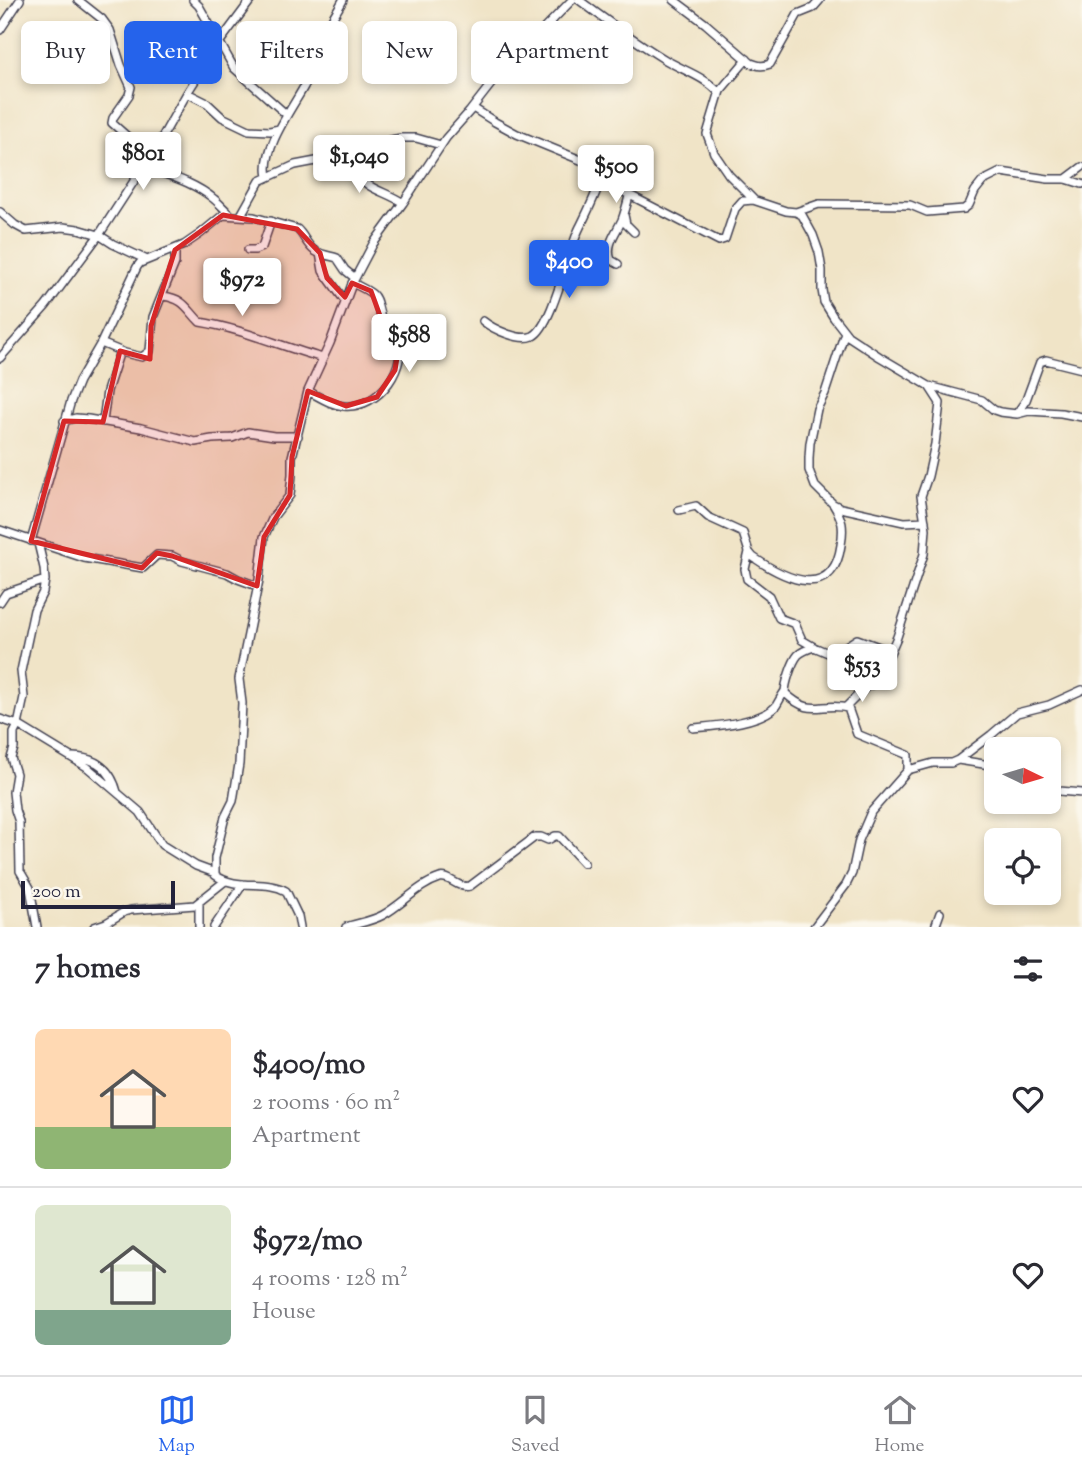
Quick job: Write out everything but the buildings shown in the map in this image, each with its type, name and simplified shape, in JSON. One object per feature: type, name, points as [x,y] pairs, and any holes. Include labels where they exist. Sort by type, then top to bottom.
[{"type":"street","points":[[0,30],[20,0]]},
{"type":"street","points":[[78,0],[102,19],[110,30],[131,87],[112,123],[129,138],[152,152]]},
{"type":"street","points":[[193,0],[207,21]]},
{"type":"street","points":[[222,39],[251,0]]},
{"type":"street","points":[[268,176],[267,162],[279,129],[305,84],[328,27],[343,0]]},
{"type":"street","points":[[215,873],[215,858],[225,817],[233,801],[237,777],[242,703],[239,679],[264,537],[273,517],[290,495],[292,457],[308,391],[353,281],[373,244],[441,145],[495,79],[572,0]]},
{"type":"street","points":[[579,0],[663,58],[707,81],[719,93]]},
{"type":"street","points":[[674,0],[758,66],[770,64],[798,15],[813,8],[820,0]]},
{"type":"street","points":[[222,48],[234,68],[287,115]]},
{"type":"street","points":[[747,59],[719,93],[707,134],[709,143],[729,175],[753,200]]},
{"type":"street","points":[[0,358],[46,306],[99,236],[193,84]]},
{"type":"street","points":[[187,93],[207,103],[222,117],[249,130],[258,132],[279,129]]},
{"type":"street","points":[[473,108],[517,134],[583,161],[601,178],[629,196],[720,241],[727,236],[737,205],[742,201],[753,200],[802,215],[819,252],[824,302],[848,336],[929,386],[982,400],[994,410],[1017,414],[1029,411],[1061,413],[1082,417]]},
{"type":"street","points":[[241,215],[260,181],[295,165],[348,154],[369,145],[401,138],[416,138],[441,145]]},
{"type":"street","points":[[348,154],[368,184],[403,203]]},
{"type":"street","points":[[143,166],[201,190],[230,214]]},
{"type":"street","points":[[1066,178],[1082,167]]},
{"type":"street","points":[[796,212],[819,204],[910,205],[927,212],[964,209],[983,181],[1001,172],[1048,179],[1066,178],[1082,184]]},
{"type":"street","points":[[483,321],[504,333],[526,337],[537,334],[552,304],[579,228],[601,178]]},
{"type":"street","points":[[618,264],[611,260],[608,253],[629,196]]},
{"type":"street","points":[[0,212],[26,231],[63,227],[99,236],[147,260]]},
{"type":"street","points":[[37,927],[30,888],[20,872],[19,822],[13,792],[17,777],[11,757],[14,733],[24,697],[21,671],[34,610],[43,592],[45,580],[44,568],[34,542],[64,421],[79,381],[101,343],[137,267],[147,260],[175,250],[200,234],[219,217],[230,214],[271,221],[297,229],[313,249],[337,258],[353,281],[375,296],[383,324],[398,333],[400,351],[395,370],[382,393],[368,402],[356,406],[336,405],[308,391]]},
{"type":"street","points":[[624,214],[626,224],[634,232]]},
{"type":"street","points":[[248,250],[262,247],[271,221]]},
{"type":"street","points":[[101,343],[143,357],[150,351],[152,326],[163,289],[175,262],[175,250]]},
{"type":"street","points":[[320,253],[323,271],[345,301]]},
{"type":"street","points":[[163,296],[179,300],[200,322],[270,340],[323,358]]},
{"type":"street","points":[[845,332],[817,409],[810,443],[809,470],[815,486],[841,508],[904,522],[925,521]]},
{"type":"street","points":[[103,422],[107,391],[120,351]]},
{"type":"street","points":[[1017,414],[1026,400],[1040,362],[1046,360],[1082,369]]},
{"type":"street","points":[[785,691],[805,707],[846,707],[867,686],[877,683],[897,637],[924,554],[925,521],[921,496],[936,444],[940,403],[929,386]]},
{"type":"street","points":[[64,421],[88,419],[141,428],[195,442],[232,438],[248,432],[298,436]]},
{"type":"street","points":[[679,510],[696,506],[708,517],[743,533],[749,552],[760,562],[790,577],[804,580],[823,579],[837,563],[843,521],[833,503]]},
{"type":"street","points":[[0,530],[84,558],[142,568],[154,557],[162,554],[172,556],[197,566],[228,573],[257,586]]},
{"type":"street","points":[[0,539],[15,536]]},
{"type":"street","points":[[749,552],[745,569],[747,579],[769,596],[779,618],[795,624],[802,640],[828,653],[834,653],[856,639],[890,651]]},
{"type":"street","points":[[0,603],[6,593],[45,580]]},
{"type":"street","points":[[693,728],[737,723],[775,707],[785,691],[796,656],[814,647]]},
{"type":"street","points":[[814,927],[846,886],[852,873],[859,840],[871,812],[908,770],[933,763],[951,764],[1017,713],[1049,705],[1082,690]]},
{"type":"street","points":[[846,707],[857,734],[908,755],[908,770]]},
{"type":"street","points":[[0,719],[18,725],[87,767],[140,813],[162,845],[196,866],[215,873],[225,881],[286,891],[298,916],[300,927]]},
{"type":"street","points":[[958,760],[984,764]]},
{"type":"street","points":[[1061,791],[1082,793]]},
{"type":"street","points":[[346,927],[385,914],[441,877],[463,887],[470,886],[535,837],[548,840],[558,836],[584,863]]},
{"type":"street","points":[[94,927],[124,912],[142,908],[188,906],[199,902],[225,881]]},
{"type":"street","points":[[214,927],[243,884]]},
{"type":"street","points":[[199,902],[199,927]]},
{"type":"street","points":[[935,927],[940,913]]},
{"type":"highlighted area","points":[[223,215],[297,229],[320,253],[327,278],[345,297],[352,283],[371,291],[383,324],[400,338],[395,370],[377,397],[346,406],[308,391],[292,457],[290,495],[264,537],[257,586],[157,553],[142,568],[31,541],[64,421],[103,422],[120,351],[150,359],[151,326],[175,250]]}]
